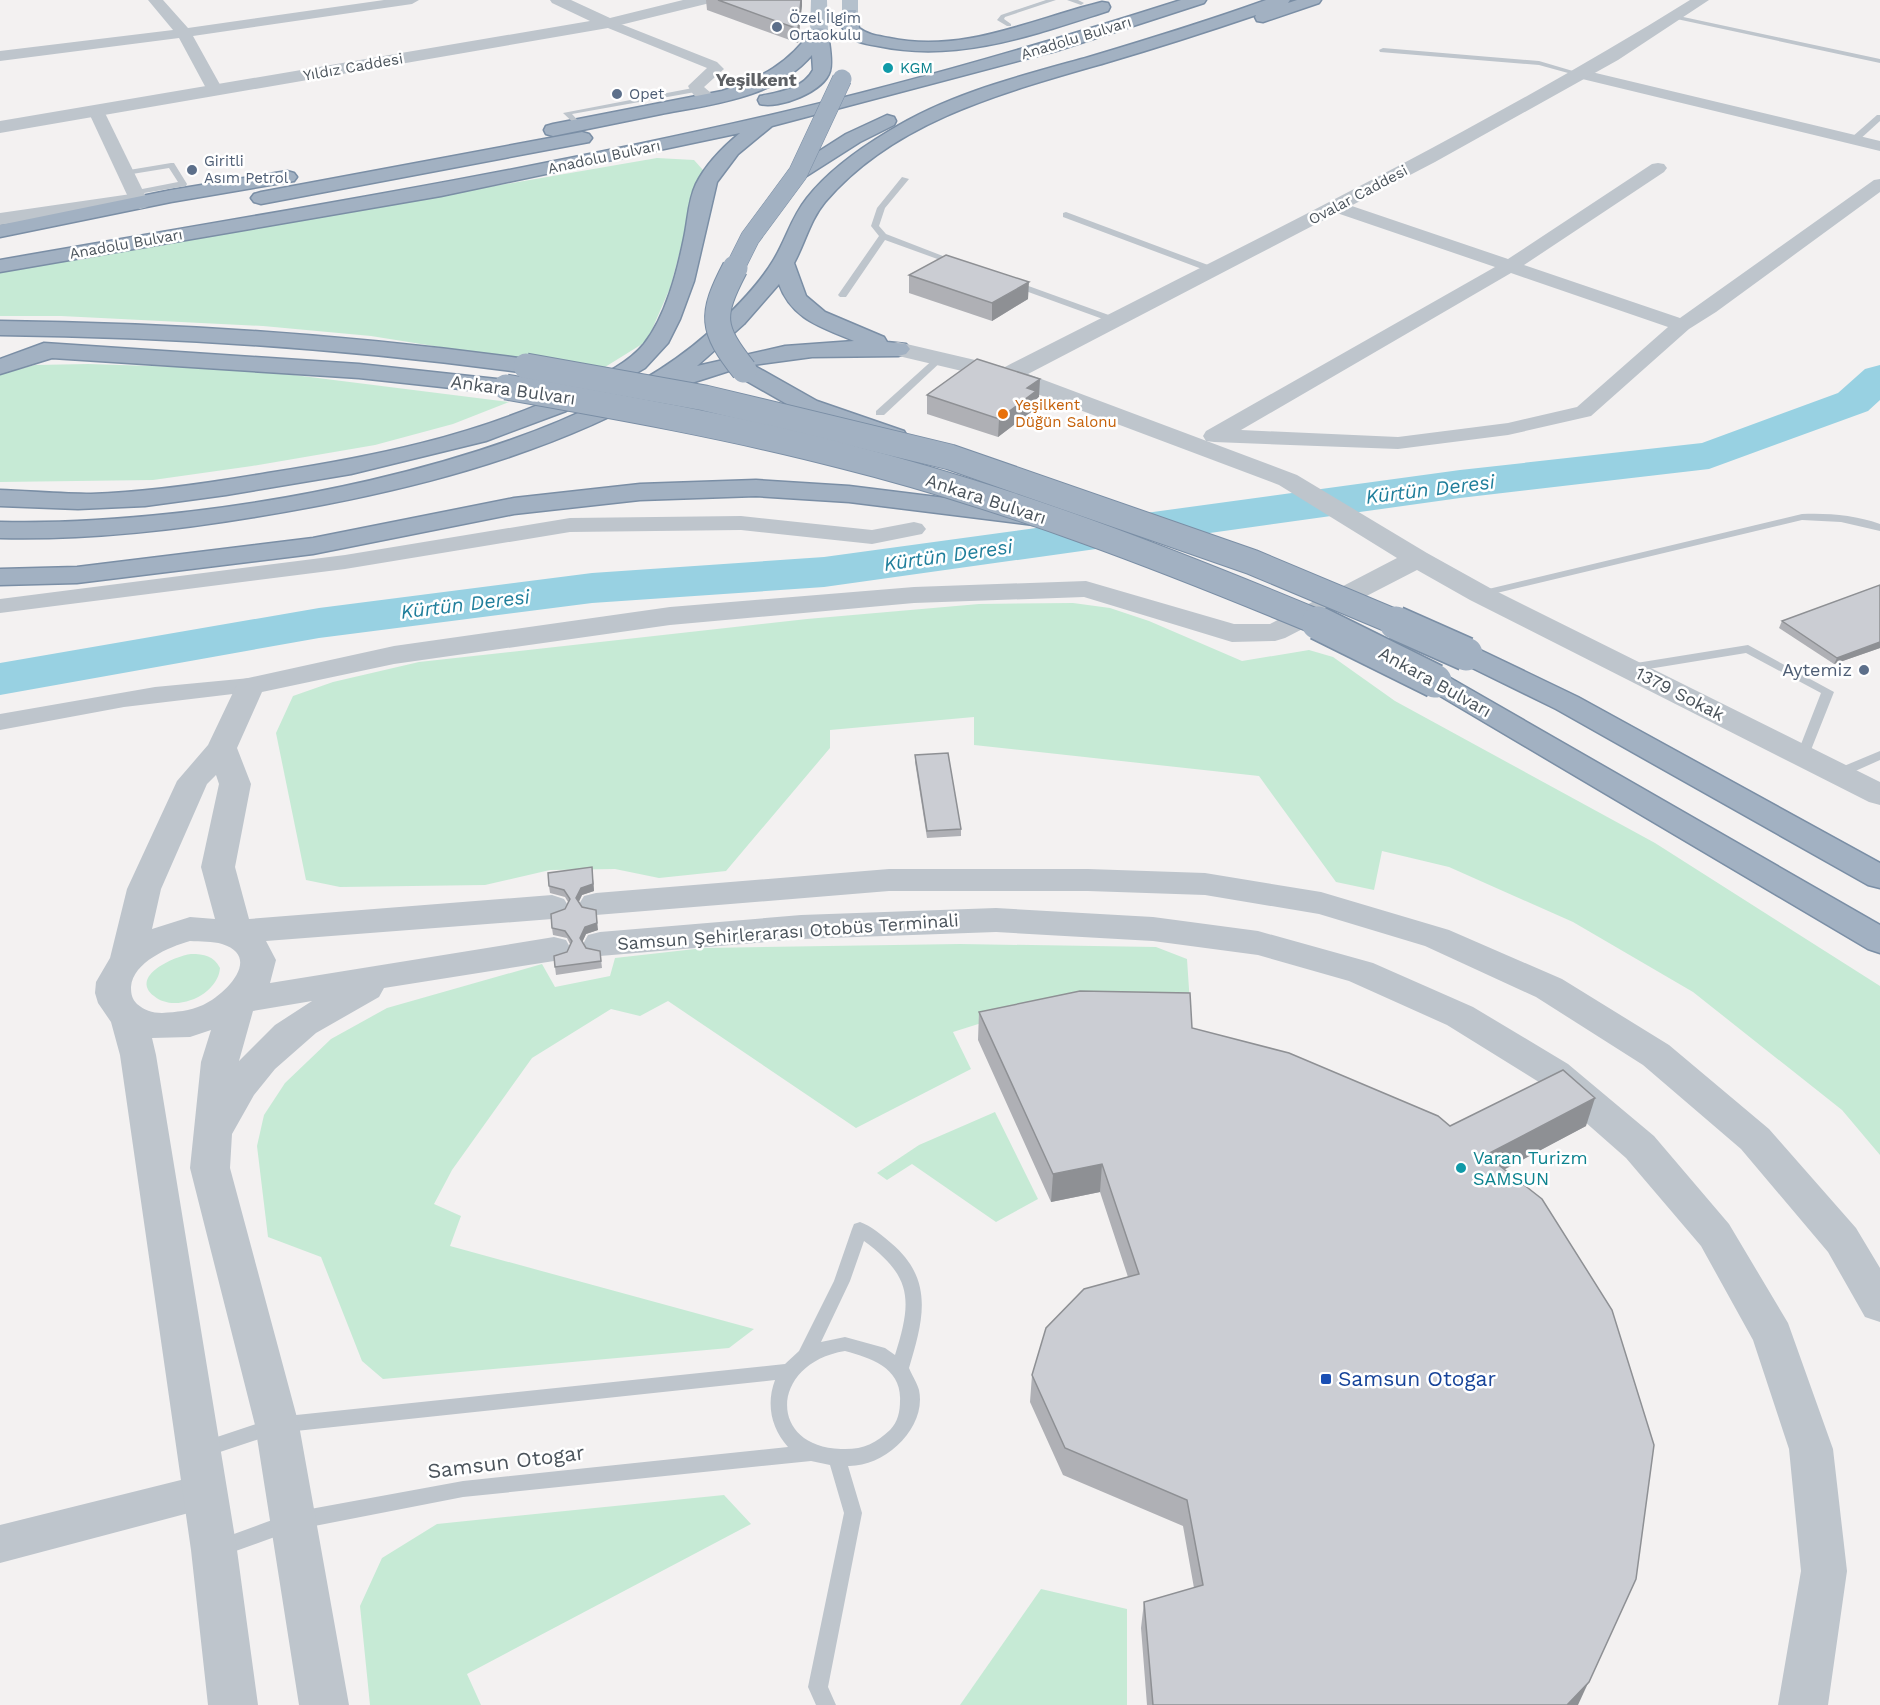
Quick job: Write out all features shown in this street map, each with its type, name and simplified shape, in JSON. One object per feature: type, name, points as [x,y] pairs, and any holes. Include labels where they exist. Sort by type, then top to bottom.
[{"type":"highway","points":[[850,14],[859,36],[897,46],[962,45],[1024,30],[1123,0]]},
{"type":"highway","name":"Anadolu Bulvarı","points":[[0,266],[441,190],[774,120],[1032,52],[1198,0]]},
{"type":"highway","name":"Anadolu Bulvarı","points":[[798,173],[853,138],[913,108],[1115,44],[1240,0]]},
{"type":"highway","points":[[620,403],[703,350],[744,313],[783,263],[807,211],[836,179],[897,134],[967,102],[1026,81],[1174,38],[1282,0]]},
{"type":"highway","points":[[1174,38],[1237,25],[1313,0]]},
{"type":"highway","points":[[850,14],[866,25],[911,36],[958,36],[1009,25],[1080,1]]},
{"type":"highway","points":[[850,14],[842,79],[798,173],[750,238],[722,293],[716,323],[730,352],[744,370],[808,406],[950,457]]},
{"type":"highway","points":[[0,231],[138,198],[418,156],[578,125],[704,94],[751,89],[780,75],[807,53],[819,33]]},
{"type":"highway","points":[[631,129],[777,98],[808,87],[822,70],[819,33]]},
{"type":"highway","points":[[0,245],[862,87],[1032,52]]},
{"type":"highway","points":[[0,498],[103,502],[221,489],[346,469],[410,454],[499,428],[563,405],[614,378],[638,362],[655,344],[681,290],[706,184],[725,157],[747,136],[774,120]]},
{"type":"highway","points":[[783,263],[796,299],[817,317],[898,348]]},
{"type":"highway","name":"Ankara Bulvarı","points":[[0,328],[183,333],[360,344],[526,366],[705,398],[950,457],[1252,562],[1342,598],[1567,703],[1880,877]]},
{"type":"highway","points":[[0,530],[142,525],[263,509],[385,484],[482,457],[560,430],[620,403],[708,369],[757,356],[852,346],[898,348]]},
{"type":"highway","points":[[0,368],[52,350]]},
{"type":"highway","name":"Ankara Bulvarı","points":[[0,351],[52,350],[359,371],[506,387],[711,424],[845,456],[965,491],[1250,594],[1341,632],[1435,681],[1880,941]]},
{"type":"highway","points":[[0,577],[77,575],[313,546],[514,506],[640,492],[756,488],[849,494],[1044,518]]},
{"type":"highway","points":[[1744,802],[1880,859]]},
{"type":"main road","points":[[819,0],[819,33]]},
{"type":"street","points":[[154,0],[184,33],[215,90]]},
{"type":"street","points":[[0,56],[184,33],[412,0]]},
{"type":"street","points":[[558,0],[712,65],[716,69],[696,86],[704,94]]},
{"type":"street","name":"Yıldız Caddesi","points":[[0,127],[608,23],[704,0]]},
{"type":"street","name":"Ovalar Caddesi","points":[[1008,375],[1337,207],[1579,74],[1701,0]]},
{"type":"street","points":[[1579,74],[1880,146]]},
{"type":"street","points":[[0,219],[138,198],[96,111]]},
{"type":"street","points":[[1207,441],[1510,266],[1658,168]]},
{"type":"street","points":[[1207,441],[1398,443],[1508,429],[1584,412],[1682,325],[1709,308],[1880,184]]},
{"type":"street","points":[[1337,207],[1682,325]]},
{"type":"street","name":"1379 Sokak","points":[[898,348],[1008,375],[1207,441],[1288,480],[1413,557],[1480,594],[1880,795]]},
{"type":"street","points":[[0,606],[345,562],[570,525],[741,523],[872,537],[914,529]]},
{"type":"street","points":[[0,722],[171,692],[250,686],[394,656],[670,616],[914,595],[1086,589],[1232,633],[1275,632],[1413,557]]},
{"type":"street","points":[[128,960],[144,889],[193,781],[222,748],[250,686]]},
{"type":"street","points":[[222,748],[235,784],[218,867],[231,910],[233,932]]},
{"type":"street","points":[[596,903],[889,880],[1048,878],[1134,881],[1204,884],[1321,903],[1437,938],[1549,988],[1656,1055],[1755,1139],[1842,1240],[1880,1305]]},
{"type":"street","points":[[233,932],[248,941],[257,954],[259,969],[252,985],[238,1001],[218,1014],[195,1023],[170,1027],[147,1025],[128,1018],[116,1006],[112,992],[116,975],[128,960],[145,945],[167,935],[190,929],[213,928],[233,932],[552,907]]},
{"type":"street","name":"Samsun Şehirlerarası Otobüs Terminali","points":[[600,944],[801,927],[996,920],[1153,928],[1258,943],[1361,972],[1461,1016],[1555,1074],[1641,1147],[1715,1235],[1773,1336],[1811,1449],[1824,1571],[1803,1705]]},
{"type":"street","points":[[238,1001],[554,949]]},
{"type":"street","points":[[214,1132],[250,1073],[295,1028],[336,1003],[398,973]]},
{"type":"street","points":[[238,1001],[220,1062],[210,1168],[277,1425],[324,1705]]},
{"type":"street","points":[[128,1018],[138,1055],[199,1451],[233,1705]]},
{"type":"street","points":[[0,1544],[205,1492]]},
{"type":"lane","points":[[1009,25],[1000,20],[1003,16],[1053,0]]},
{"type":"lane","points":[[1674,17],[1880,60]]},
{"type":"lane","points":[[1383,50],[1539,63],[1579,74]]},
{"type":"lane","points":[[1856,139],[1880,117]]},
{"type":"lane","points":[[126,173],[171,165],[183,184],[138,198]]},
{"type":"lane","points":[[905,179],[881,208],[874,226],[883,236],[971,268]]},
{"type":"lane","points":[[1066,215],[1213,270]]},
{"type":"lane","points":[[843,295],[883,236]]},
{"type":"lane","points":[[1004,280],[1114,320]]},
{"type":"lane","points":[[880,413],[939,358]]},
{"type":"lane","points":[[1480,594],[1802,517],[1828,516],[1880,528]]},
{"type":"lane","points":[[1629,668],[1748,649],[1828,692],[1802,757]]},
{"type":"lane","points":[[1837,774],[1880,755]]},
{"type":"lane","name":"Samsun Otogar","points":[[805,1357],[842,1281],[860,1228],[894,1256],[914,1286],[914,1319],[900,1368]]},
{"type":"lane","name":"Samsun Otogar","points":[[214,1550],[294,1521],[464,1489],[810,1453],[837,1459],[854,1459],[876,1452],[894,1440],[906,1423],[911,1404],[909,1385],[900,1368],[886,1355],[866,1346],[845,1344],[824,1348],[805,1357],[790,1371],[780,1388],[777,1406],[782,1425],[793,1441],[810,1453]]},
{"type":"lane","points":[[199,1451],[277,1425],[790,1371]]},
{"type":"lane","points":[[826,1705],[818,1687],[853,1513],[837,1459]]},
{"type":"green space","points":[[657,158],[694,160],[703,170],[695,185],[670,288],[647,341],[597,372],[371,336],[263,326],[61,316],[0,316],[0,271]]},
{"type":"green space","points":[[88,364],[278,373],[509,402],[453,424],[375,445],[252,466],[153,480],[0,482],[0,374],[35,365]]},
{"type":"green space","points":[[1073,603],[1110,608],[1149,621],[1242,661],[1309,650],[1333,657],[1395,701],[1655,843],[1880,986],[1880,1155],[1842,1110],[1693,992],[1573,922],[1449,867],[1382,851],[1374,890],[1336,882],[1259,776],[974,745],[974,717],[830,730],[830,748],[726,871],[659,878],[615,869],[550,870],[485,885],[340,887],[306,880],[276,733],[293,696],[333,682],[419,662],[807,619],[979,604]]},
{"type":"green space","points":[[960,944],[1156,947],[1187,959],[1190,1004],[1029,1008],[953,1032],[971,1069],[856,1128],[668,1001],[640,1016],[611,1009],[532,1058],[452,1170],[434,1204],[461,1216],[450,1246],[754,1329],[729,1348],[383,1379],[362,1361],[321,1257],[268,1237],[257,1146],[264,1115],[285,1083],[331,1039],[387,1008],[542,964],[555,987],[610,976],[615,958],[704,948]]},
{"type":"green space","points":[[191,954],[208,956],[218,964],[220,968],[212,986],[194,999],[184,1002],[163,1001],[154,996],[148,989],[147,981],[151,974],[166,963]]},
{"type":"green space","points":[[995,1112],[1038,1199],[996,1222],[912,1164],[887,1180],[877,1173],[919,1145]]},
{"type":"green space","points":[[724,1495],[751,1524],[467,1674],[481,1705],[370,1705],[360,1606],[382,1558],[437,1524]]},
{"type":"green space","points":[[1041,1589],[1127,1609],[1127,1705],[960,1705]]},
{"type":"building","points":[[718,0],[801,0],[798,29]]},
{"type":"building","points":[[946,255],[1029,282],[992,303],[909,275]]},
{"type":"building","points":[[977,359],[1040,379],[1027,388],[1036,391],[999,419],[927,395]]},
{"type":"building","points":[[1880,585],[1880,642],[1837,658],[1782,621]]},
{"type":"building","points":[[948,753],[961,829],[927,831],[915,755]]},
{"type":"building","points":[[592,867],[593,884],[581,888],[576,898],[582,907],[596,910],[597,923],[585,927],[580,938],[586,948],[600,951],[601,961],[555,967],[554,956],[567,952],[572,941],[565,931],[552,928],[551,914],[565,909],[570,899],[564,890],[549,886],[548,873]]},
{"type":"building","name":"Samsun Otogar","points":[[1080,991],[1190,993],[1192,1028],[1289,1053],[1438,1116],[1450,1126],[1563,1070],[1595,1098],[1486,1155],[1542,1199],[1612,1310],[1654,1445],[1636,1579],[1589,1682],[1567,1705],[1153,1705],[1144,1602],[1203,1585],[1187,1500],[1065,1448],[1032,1375],[1046,1328],[1084,1289],[1139,1274],[1102,1164],[1053,1174],[979,1012]]},
{"type":"waterway","name":"Kürtün Deresi","points":[[0,679],[319,623],[592,588],[824,572],[1460,484],[1709,456],[1853,402],[1880,378]]},
{"type":"place","name":"Özel İlgim Ortaokulu","points":[[777,27]]},
{"type":"place","name":"KGM","points":[[888,68]]},
{"type":"place","name":"Opet","points":[[617,94]]},
{"type":"place","name":"Giritli Asım Petrol","points":[[192,170]]},
{"type":"place","name":"Yeşilkent Düğün Salonu","points":[[1003,414]]},
{"type":"place","name":"Aytemiz","points":[[1864,670]]},
{"type":"place","name":"Varan Turizm SAMSUN","points":[[1461,1168]]},
{"type":"place","name":"Samsun Otogar","points":[[1326,1379]]},
{"type":"district","name":"Yeşilkent","points":[[756,80]]}]
